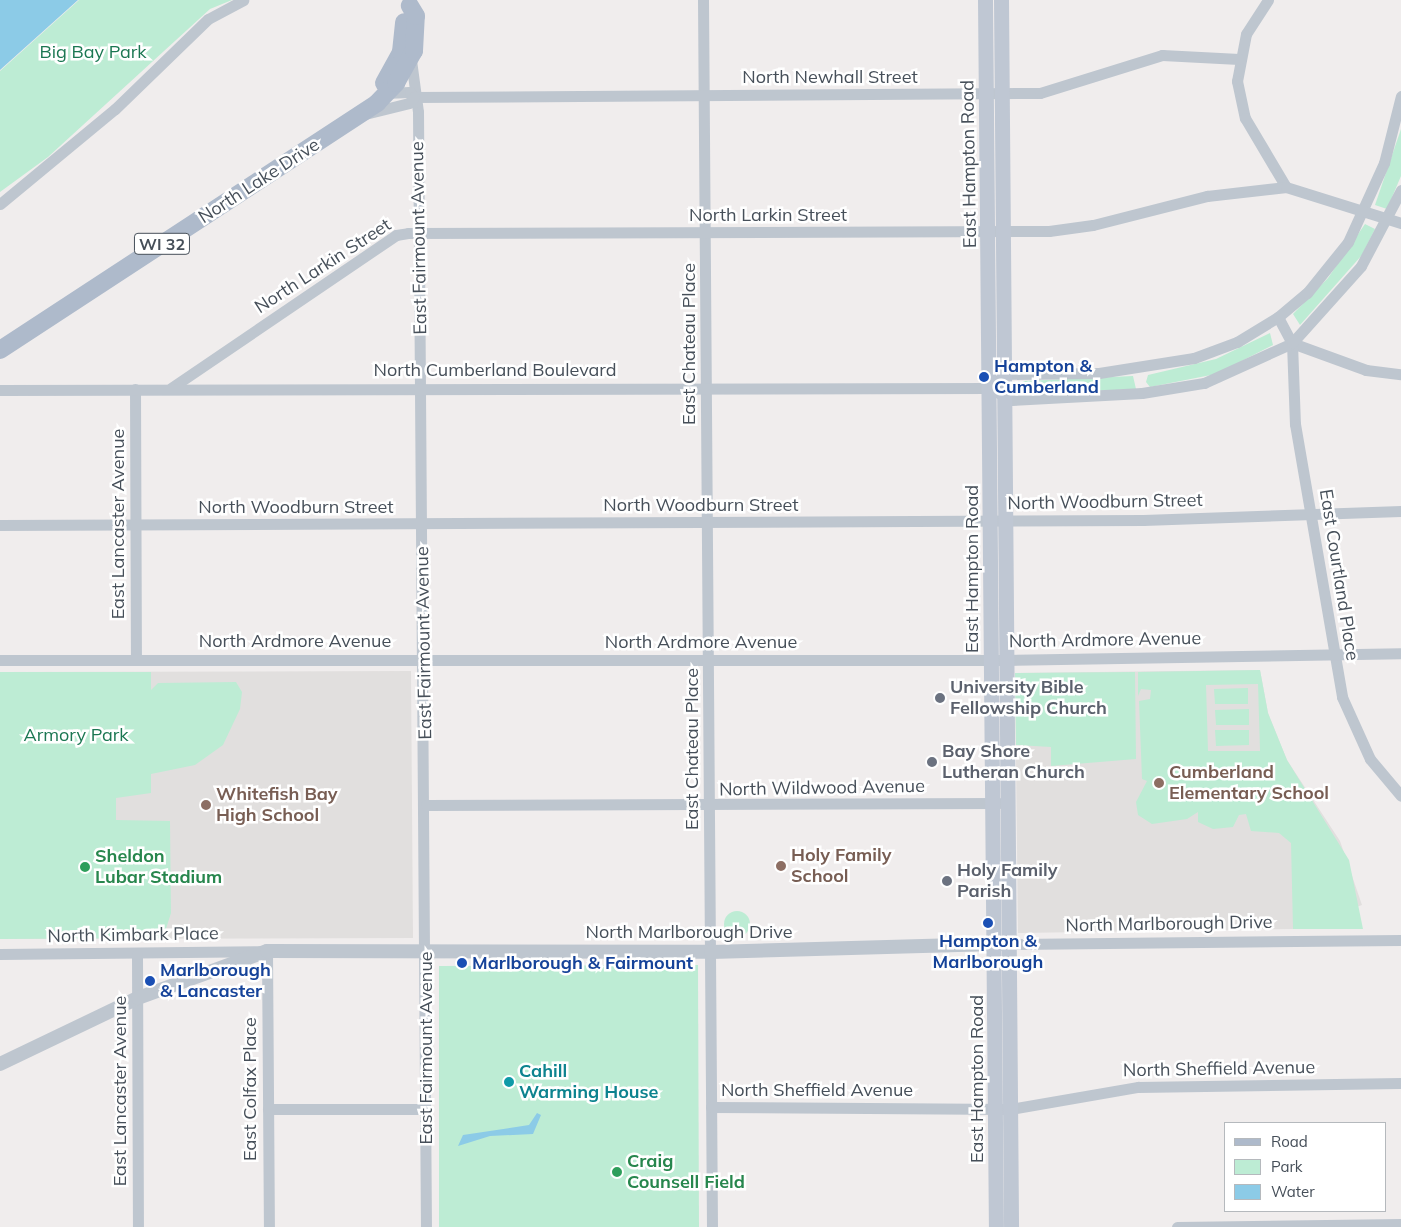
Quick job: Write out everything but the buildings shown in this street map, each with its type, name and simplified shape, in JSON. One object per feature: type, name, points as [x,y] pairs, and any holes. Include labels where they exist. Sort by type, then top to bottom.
[{"type":"main road","name":"East Hampton Road","points":[[985,0],[990,388],[998,521],[1003,1109],[1011,1227]]},
{"type":"main road","name":"East Hampton Road","points":[[998,521],[1005,374],[1001,0]]},
{"type":"main road","name":"WI 32","points":[[373,103],[410,41],[416,16],[410,3]]},
{"type":"main road","name":"North Lake Drive","points":[[0,350],[373,103],[411,60],[410,41]]},
{"type":"main road","name":"East Hampton Road","points":[[996,1227],[1003,1109]]},
{"type":"street","points":[[0,204],[115,109],[208,19],[243,0]]},
{"type":"street","name":"East Chateau Place","points":[[703,0],[712,1227]]},
{"type":"street","points":[[1268,0],[1252,21],[1239,58],[1237,81],[1245,118],[1286,187]]},
{"type":"street","name":"North Newhall Street","points":[[373,103],[410,92],[415,96],[1040,93],[1162,55],[1239,58]]},
{"type":"street","name":"East Fairmount Avenue","points":[[411,60],[415,96],[419,233],[423,524],[427,951],[426,1227]]},
{"type":"street","name":"North Newhall Street","points":[[373,103],[408,103],[415,96]]},
{"type":"street","points":[[1401,96],[1384,163],[1348,242],[1326,272],[1278,317],[1237,342],[1194,358],[1099,373],[1005,374],[990,388],[1004,398],[1107,397],[1204,383],[1292,342],[1327,308],[1388,222],[1401,190]]},
{"type":"street","name":"North Larkin Street","points":[[171,388],[396,235],[419,233],[1003,232],[1093,225],[1207,196],[1286,187],[1388,222],[1401,223]]},
{"type":"street","points":[[1278,317],[1292,342],[1366,370],[1401,374]]},
{"type":"street","name":"East Courtland Place","points":[[1292,342],[1295,424],[1313,514],[1342,697],[1356,732],[1370,759],[1398,785],[1401,796]]},
{"type":"street","name":"North Cumberland Boulevard","points":[[0,390],[171,388],[990,388]]},
{"type":"street","name":"East Lancaster Avenue","points":[[135,389],[136,659]]},
{"type":"street","name":"North Woodburn Street","points":[[0,525],[998,521],[1401,511]]},
{"type":"street","name":"North Ardmore Avenue","points":[[0,660],[423,658],[999,660],[1401,653]]},
{"type":"street","name":"North Wildwood Avenue","points":[[426,805],[709,806],[1001,803]]},
{"type":"street","name":"North Marlborough Drive","points":[[0,1064],[138,998],[267,951],[711,952],[1002,944],[1401,940]]},
{"type":"street","name":"North Kimbark Place","points":[[0,954],[137,954],[267,951]]},
{"type":"street","name":"East Colfax Place","points":[[267,951],[269,1227]]},
{"type":"street","name":"East Lancaster Avenue","points":[[137,954],[138,1227]]},
{"type":"street","name":"North Sheffield Avenue","points":[[711,1107],[1003,1109],[1138,1087],[1401,1084]]},
{"type":"street","points":[[268,1109],[426,1109]]},
{"type":"street","points":[[1177,1227],[1401,1224]]},
{"type":"shaded area","name":"Cumberland Elementary School","points":[[1260,670],[1268,713],[1287,760],[1340,841],[1362,905],[1293,929],[1018,933],[1015,673]]},
{"type":"shaded area","name":"Whitefish Bay High School","points":[[411,671],[413,938],[0,939],[0,672]]},
{"type":"green space","name":"Big Bay Park","points":[[79,0],[232,0],[210,9],[48,157],[0,192],[0,71]]},
{"type":"green space","points":[[1401,129],[1401,176],[1387,209],[1375,205]]},
{"type":"green space","points":[[1365,224],[1375,229],[1362,255],[1300,325],[1293,314],[1328,278]]},
{"type":"green space","points":[[1270,333],[1273,345],[1216,374],[1150,387],[1146,382],[1148,375],[1216,359]]},
{"type":"green space","points":[[1133,376],[1136,389],[1019,395],[1014,389],[1024,381]]},
{"type":"green space","points":[[1260,670],[1268,713],[1287,760],[1349,860],[1363,929],[1293,929],[1291,843],[1279,833],[1251,831],[1246,814],[1239,815],[1233,827],[1213,829],[1198,822],[1198,812],[1187,819],[1152,824],[1138,815],[1136,802],[1147,781],[1142,779],[1139,701],[1150,699],[1151,690],[1141,689],[1138,696],[1138,672]],"holes":[[[1258,684],[1260,751],[1208,751],[1206,685]]]},
{"type":"green space","name":"Armory Park","points":[[0,672],[151,672],[151,690],[158,683],[236,682],[242,692],[240,709],[223,745],[195,765],[151,774],[151,793],[116,798],[116,820],[170,821],[171,913],[163,938],[0,939]]},
{"type":"green space","points":[[1135,672],[1136,759],[1051,766],[1051,747],[1016,745],[1015,673]]},
{"type":"green space","points":[[1248,688],[1248,704],[1215,704],[1214,689]]},
{"type":"green space","points":[[1249,709],[1249,725],[1216,725],[1215,710]]},
{"type":"green space","points":[[1215,730],[1249,730],[1249,745],[1216,746]]},
{"type":"green space","points":[[737,911],[746,915],[750,924],[746,933],[737,937],[728,933],[724,924],[728,915]]},
{"type":"green space","points":[[698,965],[699,1227],[439,1227],[439,966]]},
{"type":"water","points":[[0,0],[78,0],[0,70]]},
{"type":"water","points":[[537,1113],[541,1115],[533,1134],[490,1136],[458,1146],[463,1135],[529,1125]]},
{"type":"place","name":"Hampton & Cumberland","points":[[984,377]]},
{"type":"place","name":"University Bible Fellowship Church","points":[[940,698]]},
{"type":"place","name":"Bay Shore Lutheran Church","points":[[932,762]]},
{"type":"place","name":"Cumberland Elementary School","points":[[1159,783]]},
{"type":"place","name":"Whitefish Bay High School","points":[[206,805]]},
{"type":"place","name":"Holy Family School","points":[[781,866]]},
{"type":"place","name":"Sheldon Lubar Stadium","points":[[85,867]]},
{"type":"place","name":"Holy Family Parish","points":[[947,881]]},
{"type":"place","name":"Hampton & Marlborough","points":[[988,923]]},
{"type":"place","name":"Marlborough & Fairmount","points":[[462,963]]},
{"type":"place","name":"Marlborough & Lancaster","points":[[150,981]]},
{"type":"place","name":"Cahill Warming House","points":[[509,1082]]},
{"type":"place","name":"Craig Counsell Field","points":[[617,1172]]}]
